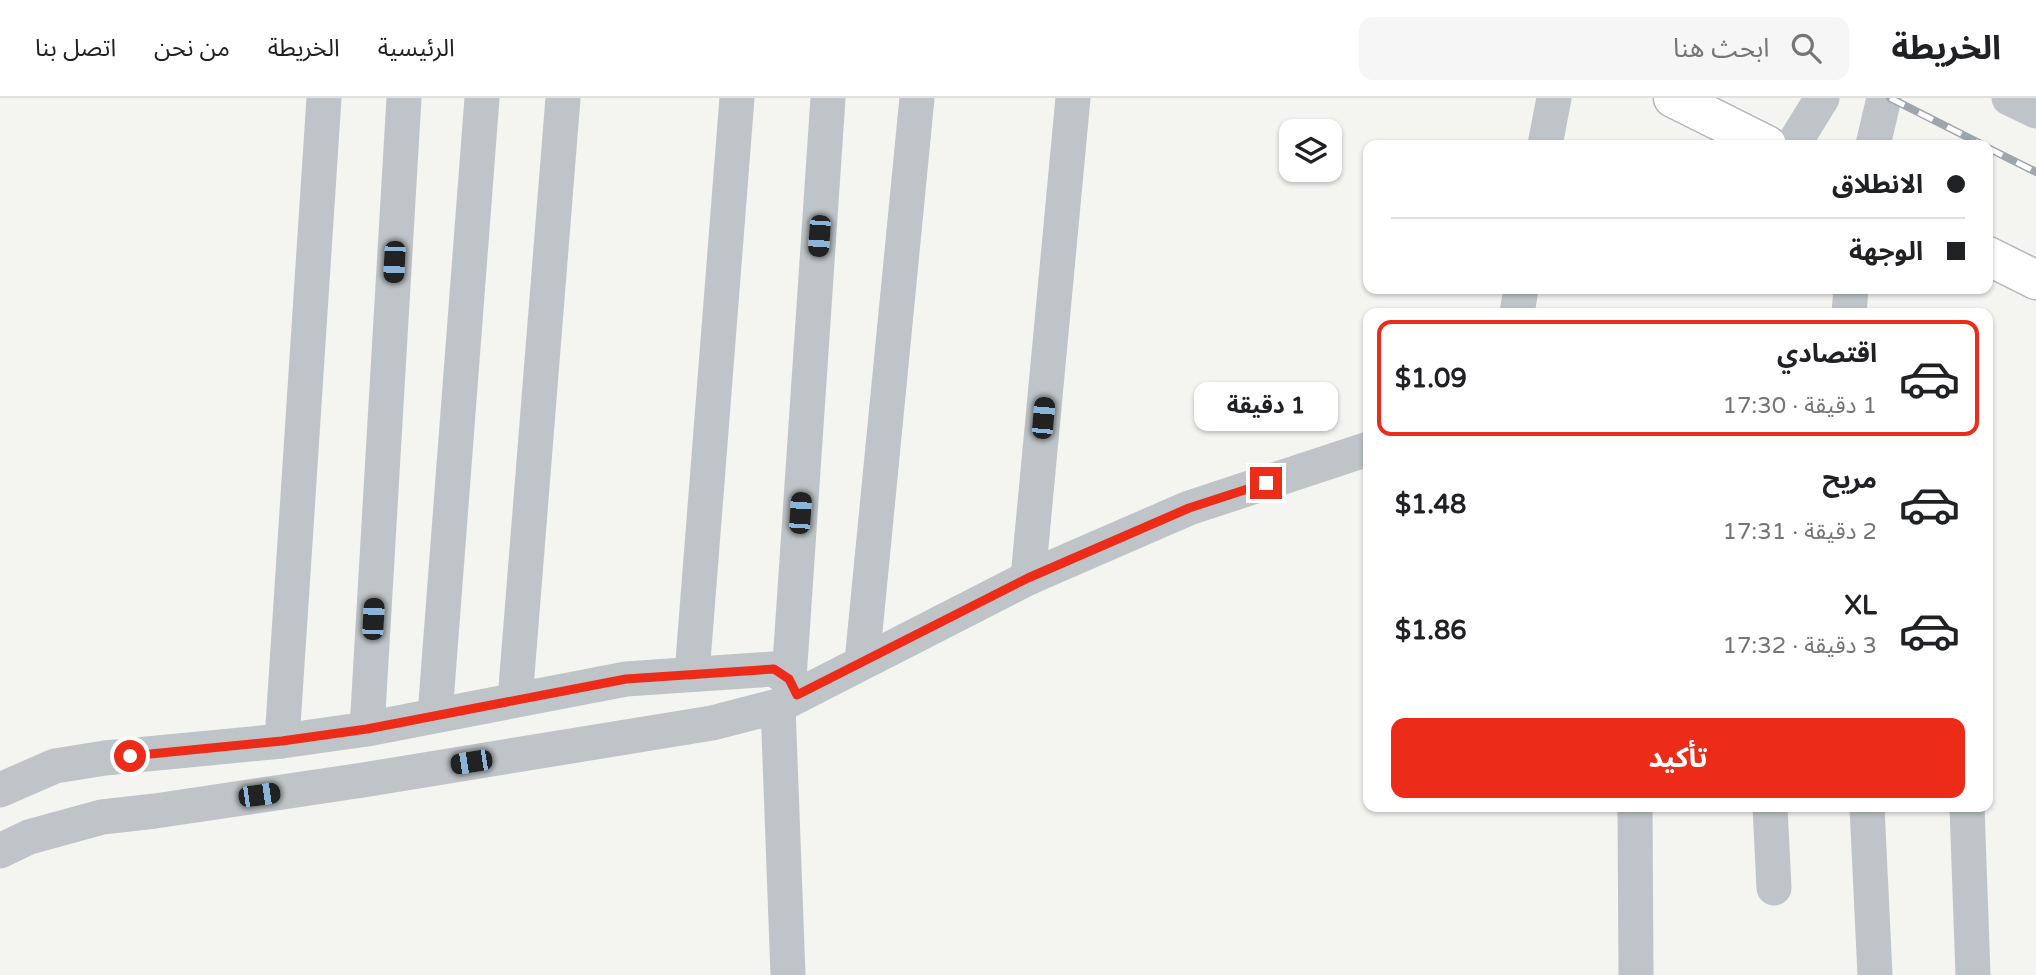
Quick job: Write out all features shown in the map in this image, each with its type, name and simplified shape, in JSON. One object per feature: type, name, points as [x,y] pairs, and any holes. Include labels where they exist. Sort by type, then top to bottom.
[{"type":"street","points":[[282,741],[324,98]]},
{"type":"street","points":[[367,729],[404,98]]},
{"type":"street","points":[[435,715],[482,98]]},
{"type":"street","points":[[515,700],[563,98]]},
{"type":"street","points":[[692,674],[737,98]]},
{"type":"street","points":[[788,975],[788,694],[828,98]]},
{"type":"street","points":[[862,662],[917,98]]},
{"type":"street","points":[[1028,578],[1073,98]]},
{"type":"street","points":[[1546,140],[1554,98]]},
{"type":"street","points":[[1673,98],[1757,140]]},
{"type":"street","points":[[1796,140],[1822,98]]},
{"type":"street","points":[[1874,140],[1884,98]]},
{"type":"street","points":[[2009,98],[2036,111]]},
{"type":"street","points":[[1993,258],[2036,280]]},
{"type":"street","points":[[0,851],[29,837],[102,817],[350,782],[712,723],[862,662],[1028,578],[1189,508],[1363,451]]},
{"type":"street","points":[[0,790],[55,766],[367,729],[626,679],[774,669],[788,694]]},
{"type":"street","points":[[1635,812],[1636,975]]},
{"type":"street","points":[[1770,812],[1774,888]]},
{"type":"street","points":[[1867,812],[1875,975]]},
{"type":"street","points":[[1967,812],[1973,975]]},
{"type":"railway","points":[[1890,98],[1973,140]]},
{"type":"railway","points":[[1993,150],[2036,172]]},
{"type":"route","points":[[130,756],[282,741],[367,729],[626,679],[774,669],[789,679],[797,695],[1028,578],[1189,508],[1266,483]]}]
